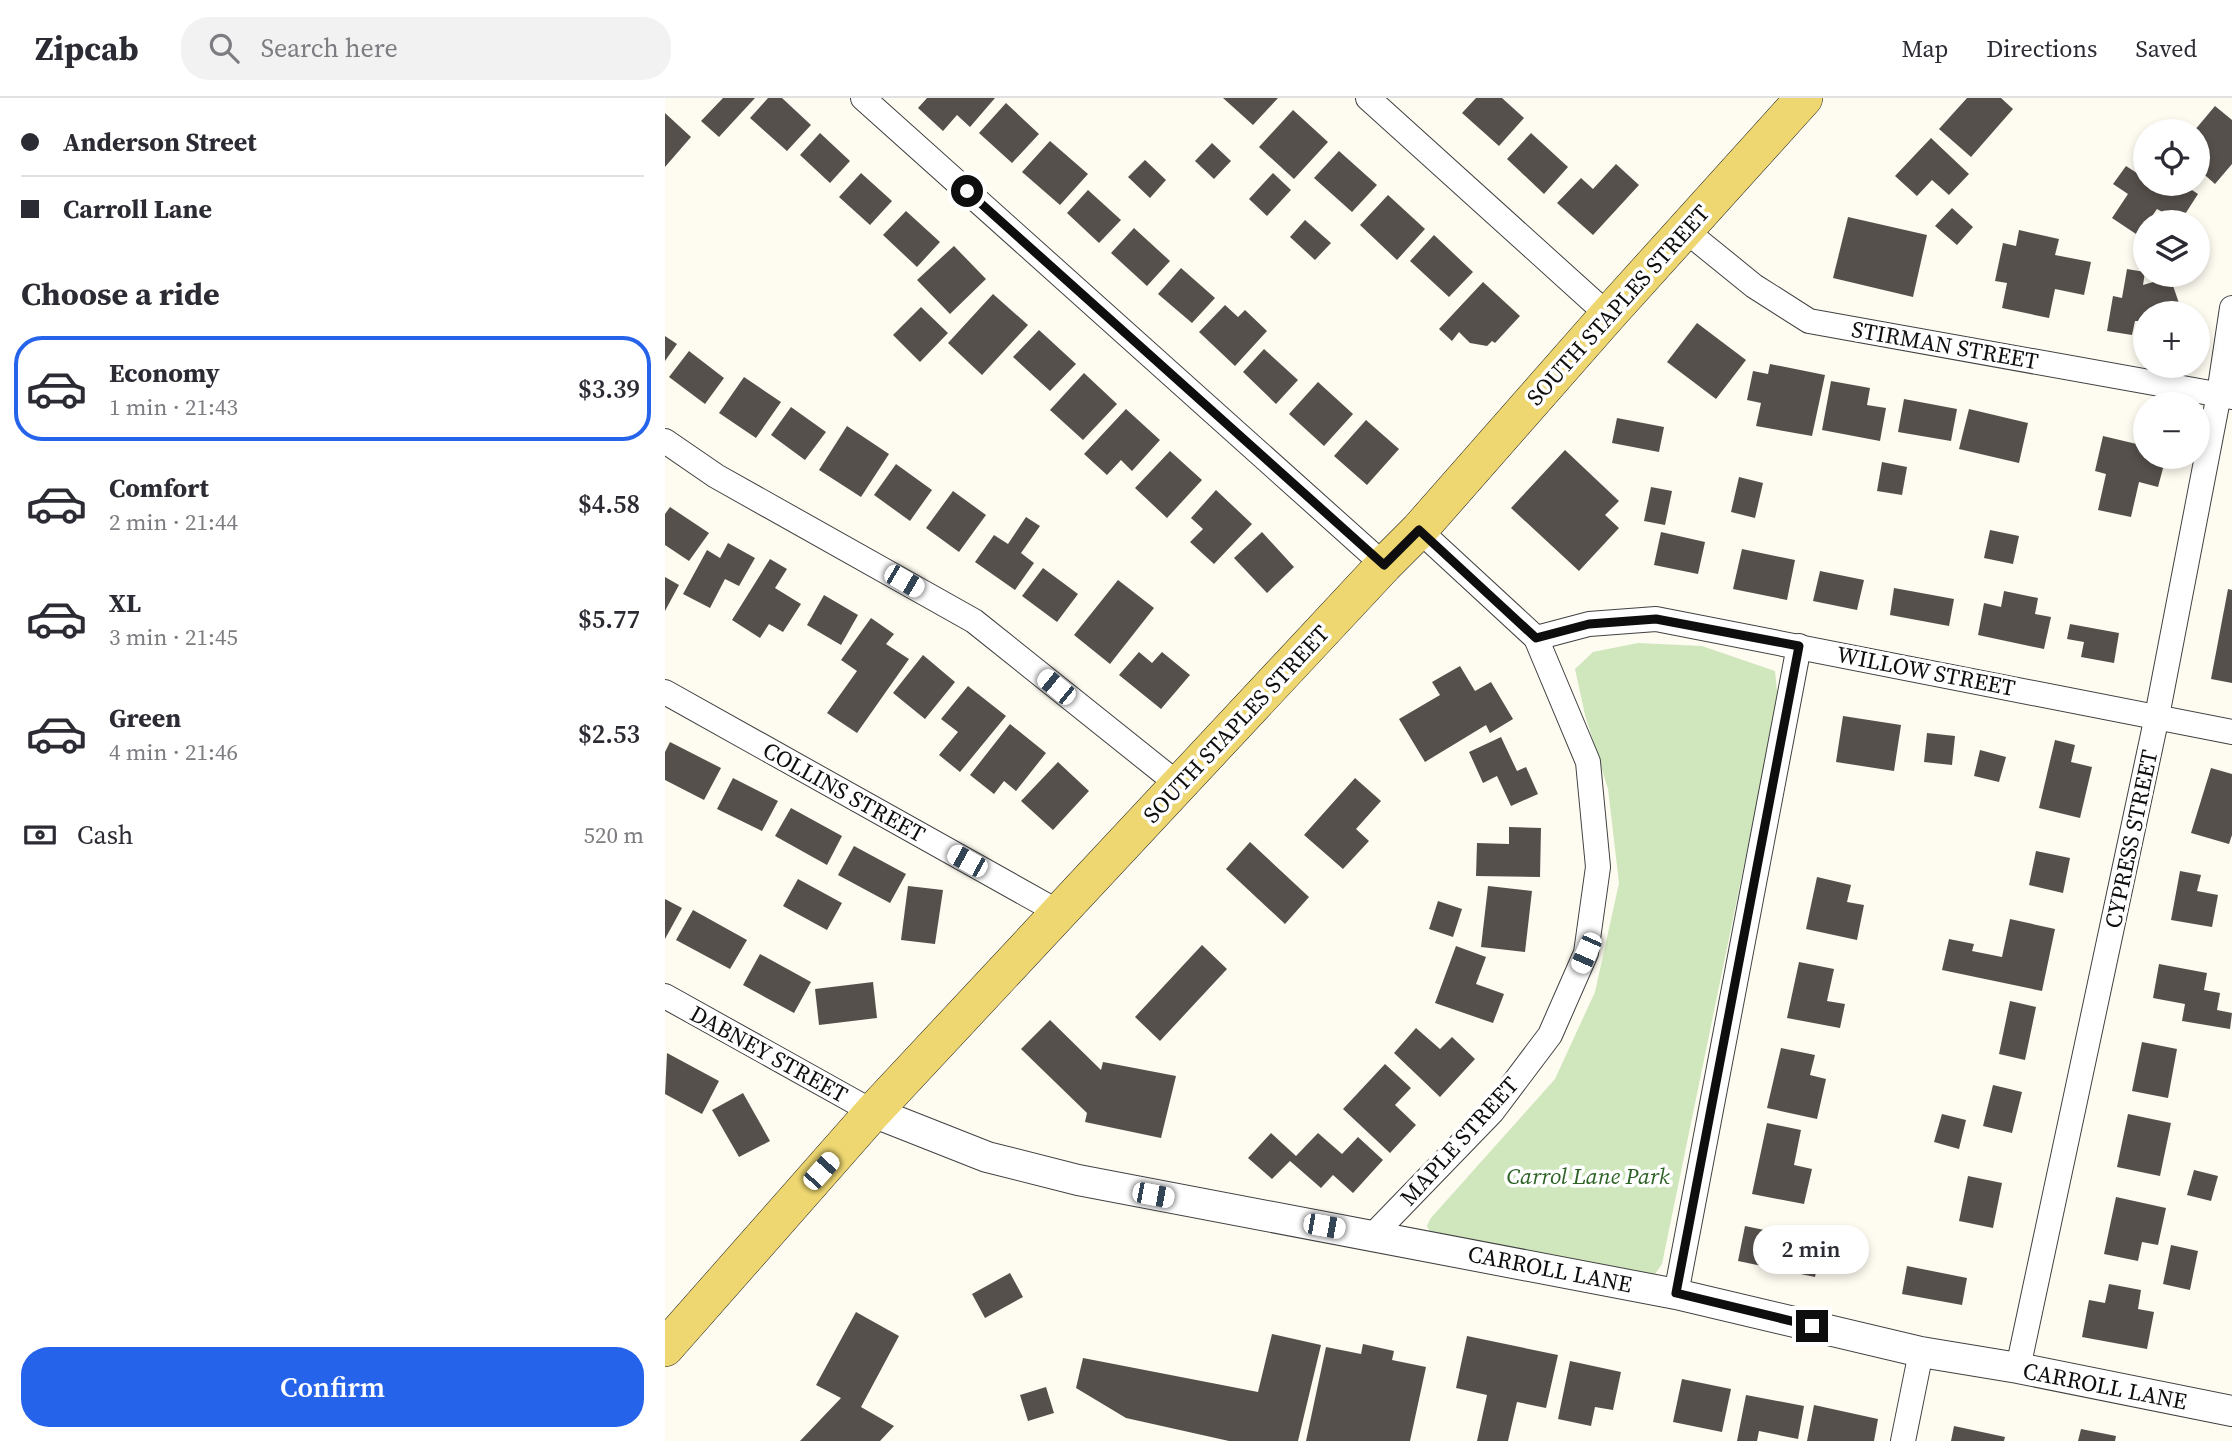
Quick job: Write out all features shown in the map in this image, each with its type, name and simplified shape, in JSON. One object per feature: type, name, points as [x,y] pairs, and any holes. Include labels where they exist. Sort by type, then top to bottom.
[{"type":"main road","name":"SOUTH STAPLES STREET","points":[[665,1348],[873,1112],[1419,530],[1804,98]]},
{"type":"street","points":[[863,98],[1384,565]]},
{"type":"street","points":[[1368,98],[1608,315]]},
{"type":"street","name":"STIRMAN STREET","points":[[1685,230],[1753,286],[1809,321],[2225,396]]},
{"type":"street","name":"CYPRESS STREET","points":[[2018,1368],[2225,396],[2232,308]]},
{"type":"street","points":[[665,441],[716,476],[974,621],[1179,785]]},
{"type":"street","name":"MAPLE STREET","points":[[1373,1235],[1492,1112],[1550,1035],[1586,953],[1598,867],[1588,762],[1536,638],[1419,530]]},
{"type":"street","name":"WILLOW STREET","points":[[1536,638],[1589,624],[1656,619],[2232,732]]},
{"type":"street","points":[[1676,1293],[1799,646]]},
{"type":"street","name":"COLLINS STREET","points":[[665,692],[1061,912]]},
{"type":"street","name":"DABNEY STREET","points":[[665,996],[873,1112]]},
{"type":"street","name":"CARROLL LANE","points":[[873,1112],[987,1157],[1078,1180],[1676,1293],[1921,1352],[2018,1368],[2232,1411]]},
{"type":"street","points":[[1903,1441],[1921,1352]]},
{"type":"green space","name":"Carrol Lane Park","points":[[1638,643],[1702,646],[1775,671],[1778,700],[1662,1264],[1653,1277],[1432,1236],[1427,1226],[1430,1219],[1555,1079],[1595,992],[1619,883],[1608,789],[1585,715],[1575,669],[1593,652]]},
{"type":"building","points":[[723,98],[755,98],[719,137],[701,121]]},
{"type":"building","points":[[768,98],[782,98],[811,125],[787,151],[750,118]]},
{"type":"building","points":[[927,98],[995,98],[970,127],[957,115],[943,131],[918,108]]},
{"type":"building","points":[[1223,98],[1278,98],[1253,125]]},
{"type":"building","points":[[1476,98],[1502,98],[1524,118],[1499,146],[1462,113]]},
{"type":"building","points":[[1967,98],[2001,98],[2013,109],[1971,157],[1939,129]]},
{"type":"building","points":[[1006,103],[1039,134],[1012,163],[979,133]]},
{"type":"building","points":[[2215,106],[2232,120],[2232,164],[2215,184],[2210,180],[2210,119],[2204,119]]},
{"type":"building","points":[[1293,110],[1328,142],[1294,179],[1259,147]]},
{"type":"building","points":[[665,113],[691,137],[665,167]]},
{"type":"building","points":[[820,133],[850,161],[830,183],[800,155]]},
{"type":"building","points":[[1531,133],[1568,167],[1544,194],[1507,159]]},
{"type":"building","points":[[1931,138],[1969,174],[1949,195],[1932,180],[1917,196],[1895,176]]},
{"type":"building","points":[[1050,141],[1088,174],[1060,205],[1022,172]]},
{"type":"building","points":[[1212,143],[1231,161],[1214,179],[1195,161]]},
{"type":"building","points":[[1339,151],[1377,185],[1352,212],[1314,178]]},
{"type":"building","points":[[1145,160],[1166,180],[1150,198],[1128,177]]},
{"type":"building","points":[[1616,164],[1639,185],[1593,235],[1557,203],[1581,178],[1593,189]]},
{"type":"building","points":[[2126,166],[2133,170],[2133,196],[2197,196],[2188,210],[2133,210],[2133,232],[2112,218],[2128,194],[2113,184]]},
{"type":"building","points":[[861,173],[892,201],[870,225],[839,197]]},
{"type":"building","points":[[1273,173],[1291,190],[1267,216],[1249,199]]},
{"type":"building","points":[[1088,190],[1121,220],[1099,243],[1067,213]]},
{"type":"building","points":[[1388,195],[1425,229],[1397,260],[1360,225]]},
{"type":"building","points":[[1952,208],[1973,227],[1957,245],[1935,226]]},
{"type":"building","points":[[906,211],[940,242],[917,267],[883,235]]},
{"type":"building","points":[[1848,217],[1927,235],[1913,297],[1833,278]]},
{"type":"building","points":[[1305,220],[1331,243],[1315,260],[1290,237]]},
{"type":"building","points":[[1134,228],[1170,261],[1147,286],[1111,253]]},
{"type":"building","points":[[2019,230],[2059,239],[2055,255],[2091,262],[2084,295],[2055,289],[2049,318],[2002,308],[2007,283],[1995,281],[2003,243],[2016,246]]},
{"type":"building","points":[[1434,235],[1473,272],[1449,297],[1410,261]]},
{"type":"building","points":[[954,246],[986,279],[950,314],[917,280]]},
{"type":"building","points":[[1181,268],[1215,298],[1192,323],[1158,294]]},
{"type":"building","points":[[2127,269],[2133,270],[2133,287],[2173,287],[2178,301],[2133,301],[2132,335],[2107,331],[2113,296],[2122,298]]},
{"type":"building","points":[[1483,282],[1520,316],[1495,343],[1492,341],[1487,346],[1470,343],[1459,332],[1452,341],[1439,329]]},
{"type":"building","points":[[993,294],[1028,325],[982,375],[948,343]]},
{"type":"building","points":[[1225,305],[1238,317],[1245,310],[1267,331],[1235,366],[1199,332]]},
{"type":"building","points":[[921,307],[948,333],[920,362],[893,335]]},
{"type":"building","points":[[1697,323],[1746,360],[1716,399],[1667,362]]},
{"type":"building","points":[[1039,330],[1076,364],[1050,391],[1013,357]]},
{"type":"building","points":[[665,336],[677,344],[665,361]]},
{"type":"building","points":[[1264,349],[1298,380],[1276,404],[1243,372]]},
{"type":"building","points":[[689,351],[724,378],[705,404],[669,377]]},
{"type":"building","points":[[1770,364],[1825,375],[1812,436],[1756,426],[1761,403],[1747,400],[1753,371],[1768,374]]},
{"type":"building","points":[[1084,373],[1117,404],[1083,440],[1050,410]]},
{"type":"building","points":[[744,377],[781,402],[756,438],[719,413]]},
{"type":"building","points":[[1831,381],[1870,388],[1867,405],[1886,408],[1880,441],[1822,430]]},
{"type":"building","points":[[1318,382],[1353,414],[1324,446],[1289,414]]},
{"type":"building","points":[[1904,399],[1957,409],[1951,441],[1898,432]]},
{"type":"building","points":[[791,407],[826,432],[805,460],[771,435]]},
{"type":"building","points":[[1126,409],[1160,440],[1132,471],[1121,460],[1107,475],[1084,454]]},
{"type":"building","points":[[1969,409],[2028,423],[2019,463],[1959,449]]},
{"type":"building","points":[[1617,418],[1664,427],[1659,452],[1612,443]]},
{"type":"building","points":[[1366,420],[1399,449],[1367,485],[1334,456]]},
{"type":"building","points":[[847,426],[889,454],[861,497],[819,470]]},
{"type":"building","points":[[2103,436],[2133,443],[2133,469],[2163,469],[2158,487],[2139,482],[2131,517],[2098,510],[2106,474],[2095,471]]},
{"type":"building","points":[[1565,450],[1619,501],[1605,515],[1619,528],[1579,571],[1511,508]]},
{"type":"building","points":[[1170,451],[1202,480],[1167,518],[1135,488]]},
{"type":"building","points":[[1882,462],[1907,467],[1902,495],[1877,491]]},
{"type":"building","points":[[896,464],[932,490],[910,521],[874,495]]},
{"type":"building","points":[[1739,477],[1763,483],[1755,518],[1731,512]]},
{"type":"building","points":[[1651,487],[1672,491],[1665,525],[1644,521]]},
{"type":"building","points":[[1216,490],[1252,524],[1214,564],[1190,542],[1203,529],[1191,518]]},
{"type":"building","points":[[953,491],[986,515],[959,552],[926,528]]},
{"type":"building","points":[[670,507],[709,533],[689,561],[665,545],[665,514]]},
{"type":"building","points":[[1026,517],[1040,526],[1021,553],[1034,563],[1015,590],[975,562],[994,535],[1008,544]]},
{"type":"building","points":[[1990,530],[2019,536],[2013,564],[1984,558]]},
{"type":"building","points":[[1262,532],[1294,567],[1267,593],[1234,558]]},
{"type":"building","points":[[1661,532],[1705,542],[1698,574],[1654,565]]},
{"type":"building","points":[[728,543],[755,558],[739,586],[725,579],[710,608],[683,594],[707,550],[720,558]]},
{"type":"building","points":[[1742,549],[1795,560],[1787,600],[1733,589]]},
{"type":"building","points":[[770,559],[787,569],[775,588],[801,604],[783,632],[769,624],[760,638],[732,620]]},
{"type":"building","points":[[1043,568],[1078,594],[1057,622],[1022,596]]},
{"type":"building","points":[[1820,571],[1864,580],[1857,610],[1813,601]]},
{"type":"building","points":[[665,577],[679,585],[665,611]]},
{"type":"building","points":[[1118,580],[1154,608],[1110,664],[1074,635]]},
{"type":"building","points":[[1894,588],[1954,599],[1949,626],[1890,615]]},
{"type":"building","points":[[2228,589],[2232,590],[2232,683],[2211,679]]},
{"type":"building","points":[[2004,591],[2038,598],[2035,614],[2051,617],[2044,649],[1978,635],[1984,603],[2001,607]]},
{"type":"building","points":[[824,595],[858,615],[841,645],[807,625]]},
{"type":"building","points":[[871,618],[894,634],[886,644],[909,659],[857,733],[827,713],[857,671],[841,660]]},
{"type":"building","points":[[2070,624],[2119,633],[2114,663],[2081,657],[2084,642],[2067,639]]},
{"type":"building","points":[[1139,652],[1152,663],[1162,652],[1190,675],[1161,709],[1119,675]]},
{"type":"building","points":[[923,655],[955,682],[925,719],[893,693]]},
{"type":"building","points":[[1460,666],[1475,691],[1491,682],[1513,719],[1490,733],[1486,725],[1425,762],[1399,719],[1440,695],[1432,682]]},
{"type":"building","points":[[968,686],[1006,716],[960,772],[939,755],[958,732],[941,719]]},
{"type":"building","points":[[1843,716],[1901,725],[1894,771],[1836,762]]},
{"type":"building","points":[[1010,724],[1046,753],[1016,791],[1004,781],[994,794],[970,775]]},
{"type":"building","points":[[1927,733],[1955,736],[1952,765],[1924,762]]},
{"type":"building","points":[[1501,737],[1517,771],[1526,767],[1538,794],[1511,806],[1497,776],[1483,783],[1469,752]]},
{"type":"building","points":[[2055,740],[2075,745],[2071,762],[2092,767],[2080,818],[2039,808]]},
{"type":"building","points":[[670,742],[721,768],[704,800],[665,780],[665,752]]},
{"type":"building","points":[[1980,750],[2006,757],[1999,782],[1974,776]]},
{"type":"building","points":[[1058,762],[1089,791],[1053,830],[1021,801]]},
{"type":"building","points":[[2211,768],[2232,774],[2232,835],[2229,844],[2191,833]]},
{"type":"building","points":[[733,778],[778,801],[762,831],[717,809]]},
{"type":"building","points":[[1355,778],[1381,801],[1356,829],[1369,841],[1343,869],[1304,835]]},
{"type":"building","points":[[791,808],[842,836],[827,865],[775,836]]},
{"type":"building","points":[[1509,827],[1541,828],[1540,877],[1476,876],[1477,843],[1509,844]]},
{"type":"building","points":[[1250,842],[1309,897],[1285,924],[1226,869]]},
{"type":"building","points":[[854,846],[906,874],[890,903],[838,875]]},
{"type":"building","points":[[2036,851],[2070,858],[2063,893],[2029,885]]},
{"type":"building","points":[[2180,871],[2201,875],[2197,891],[2218,895],[2212,927],[2171,920]]},
{"type":"building","points":[[1817,877],[1851,885],[1847,902],[1864,905],[1857,940],[1806,929]]},
{"type":"building","points":[[798,879],[842,903],[827,930],[783,906]]},
{"type":"building","points":[[908,886],[943,890],[935,944],[901,940]]},
{"type":"building","points":[[1488,886],[1532,891],[1525,952],[1481,947]]},
{"type":"building","points":[[665,899],[682,908],[665,939]]},
{"type":"building","points":[[1438,901],[1462,909],[1453,937],[1429,929]]},
{"type":"building","points":[[693,910],[747,940],[730,969],[676,940]]},
{"type":"building","points":[[2010,919],[2055,929],[2042,991],[1942,970],[1949,939],[1974,944],[1972,951],[2002,957]]},
{"type":"building","points":[[1202,945],[1227,969],[1160,1041],[1135,1017]]},
{"type":"building","points":[[1456,946],[1486,957],[1476,984],[1504,994],[1493,1023],[1435,1003]]},
{"type":"building","points":[[760,954],[811,982],[794,1013],[743,985]]},
{"type":"building","points":[[1799,962],[1834,969],[1827,1001],[1845,1004],[1840,1028],[1787,1018]]},
{"type":"building","points":[[2159,964],[2207,973],[2204,990],[2220,993],[2217,1010],[2232,1013],[2230,1029],[2182,1021],[2185,1004],[2153,998]]},
{"type":"building","points":[[873,982],[877,1018],[819,1025],[815,989]]},
{"type":"building","points":[[2010,1001],[2036,1007],[2025,1060],[1999,1054]]},
{"type":"building","points":[[1050,1020],[1101,1070],[1103,1062],[1176,1076],[1161,1138],[1085,1122],[1087,1113],[1021,1049]]},
{"type":"building","points":[[1416,1028],[1440,1049],[1452,1037],[1475,1059],[1440,1097],[1394,1053]]},
{"type":"building","points":[[2142,1042],[2177,1049],[2168,1098],[2132,1091]]},
{"type":"building","points":[[1781,1048],[1815,1055],[1810,1075],[1826,1079],[1817,1119],[1767,1108]]},
{"type":"building","points":[[667,1053],[719,1081],[702,1114],[665,1094]]},
{"type":"building","points":[[1385,1064],[1411,1088],[1395,1105],[1416,1125],[1390,1153],[1343,1109]]},
{"type":"building","points":[[1993,1085],[2022,1092],[2012,1133],[1983,1126]]},
{"type":"building","points":[[743,1093],[770,1141],[739,1157],[712,1110]]},
{"type":"building","points":[[1942,1114],[1966,1120],[1959,1149],[1934,1142]]},
{"type":"building","points":[[2128,1114],[2171,1123],[2160,1176],[2117,1167]]},
{"type":"building","points":[[1767,1123],[1801,1130],[1794,1165],[1812,1169],[1804,1204],[1752,1194]]},
{"type":"building","points":[[1271,1133],[1296,1156],[1318,1133],[1342,1154],[1358,1137],[1383,1160],[1353,1193],[1333,1175],[1321,1188],[1290,1161],[1272,1179],[1248,1158]]},
{"type":"building","points":[[2194,1170],[2218,1176],[2211,1201],[2187,1195]]},
{"type":"building","points":[[1968,1176],[2002,1183],[1993,1228],[1959,1221]]},
{"type":"building","points":[[2116,1197],[2166,1208],[2158,1245],[2142,1242],[2138,1261],[2104,1254]]},
{"type":"building","points":[[1745,1226],[1823,1242],[1815,1277],[1738,1261]]},
{"type":"building","points":[[2171,1245],[2198,1251],[2190,1290],[2163,1284]]},
{"type":"building","points":[[1907,1266],[1967,1278],[1962,1305],[1902,1294]]},
{"type":"building","points":[[1010,1273],[1023,1297],[985,1318],[972,1294]]},
{"type":"building","points":[[2109,1284],[2141,1290],[2138,1309],[2154,1312],[2147,1349],[2082,1337],[2089,1300],[2105,1303]]},
{"type":"building","points":[[856,1312],[899,1336],[861,1407],[894,1426],[880,1441],[800,1441],[841,1398],[816,1385]]},
{"type":"building","points":[[1272,1334],[1321,1345],[1298,1441],[1229,1441],[1126,1418],[1076,1388],[1083,1358],[1258,1392]]},
{"type":"building","points":[[1467,1336],[1558,1355],[1546,1408],[1517,1402],[1508,1441],[1477,1441],[1487,1395],[1456,1388]]},
{"type":"building","points":[[1363,1344],[1394,1351],[1392,1360],[1426,1367],[1410,1441],[1306,1441],[1326,1347],[1361,1354]]},
{"type":"building","points":[[1570,1361],[1621,1372],[1613,1410],[1595,1407],[1591,1426],[1558,1419]]},
{"type":"building","points":[[1682,1379],[1731,1389],[1722,1432],[1673,1422]]},
{"type":"building","points":[[1046,1387],[1054,1413],[1028,1421],[1020,1395]]},
{"type":"building","points":[[1746,1395],[1804,1406],[1798,1439],[1759,1431],[1757,1441],[1737,1441]]},
{"type":"building","points":[[1814,1405],[1878,1419],[1874,1441],[1807,1441]]},
{"type":"building","points":[[1954,1426],[2005,1437],[2004,1441],[1951,1441]]},
{"type":"building","points":[[2081,1429],[2116,1436],[2115,1441],[2078,1441]]},
{"type":"route","points":[[967,191],[1384,565],[1419,530],[1536,638],[1589,624],[1656,619],[1799,646],[1676,1293],[1812,1326]]}]
